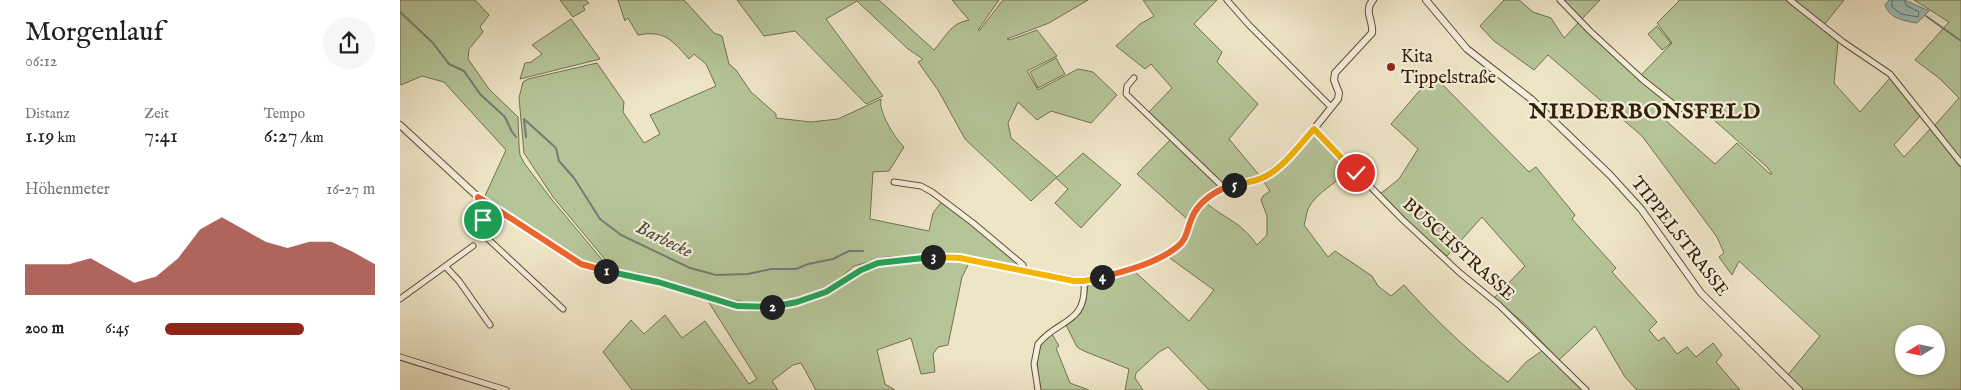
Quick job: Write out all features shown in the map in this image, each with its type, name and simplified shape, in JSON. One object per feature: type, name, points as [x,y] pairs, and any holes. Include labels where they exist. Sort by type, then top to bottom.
[{"type":"street","points":[[1228,0],[1249,26],[1331,107]]},
{"type":"street","name":"TIPPELSTRASSE","points":[[1426,0],[1467,49],[1531,99],[1610,175],[1642,209],[1701,293],[1799,390]]},
{"type":"street","points":[[1560,0],[1590,31],[1643,80],[1678,108],[1701,115]]},
{"type":"street","points":[[1790,0],[1843,42],[1890,74],[1961,163]]},
{"type":"street","points":[[400,126],[478,197],[581,264],[598,270],[658,282],[737,306],[764,308],[797,302],[826,292],[861,270],[878,263],[894,261],[950,257],[1024,272],[1084,281],[1135,268],[1177,248],[1185,237],[1196,210],[1209,197],[1224,188],[1257,180],[1268,175],[1282,164],[1314,129],[1339,96],[1334,80],[1335,73],[1372,33],[1368,11],[1370,1]]},
{"type":"street","points":[[1134,78],[1127,86],[1126,94],[1224,188]]},
{"type":"street","name":"BUSCHSTRASSE","points":[[1314,129],[1402,219],[1511,316],[1586,390]]},
{"type":"street","points":[[894,182],[920,186],[932,192],[1024,265],[1024,272]]},
{"type":"street","points":[[478,197],[486,237],[562,310]]},
{"type":"street","points":[[400,299],[473,246]]},
{"type":"street","points":[[446,267],[459,281],[490,325]]},
{"type":"street","points":[[1038,390],[1034,364],[1038,344],[1079,310],[1084,298],[1084,281]]},
{"type":"street","points":[[400,357],[506,390]]},
{"type":"green space","points":[[400,0],[475,0],[489,15],[480,27],[483,32],[469,49],[468,59],[489,89],[518,117],[520,155],[524,163],[604,262],[606,268],[579,259],[484,198],[506,150],[444,82],[422,76],[400,84]]},
{"type":"green space","points":[[560,0],[586,0],[589,3],[583,6],[585,10],[573,17]]},
{"type":"green space","points":[[618,0],[684,0],[714,33],[722,36],[729,64],[736,70],[751,92],[776,114],[776,118],[811,122],[838,119],[881,99],[885,118],[896,138],[904,147],[889,171],[873,172],[870,219],[929,231],[933,213],[942,201],[1018,263],[1014,266],[949,253],[887,257],[854,266],[827,289],[798,299],[772,304],[755,304],[718,297],[639,273],[614,270],[553,197],[524,153],[519,98],[523,82],[528,79],[597,63],[624,102],[623,112],[644,143],[660,134],[650,115],[716,86],[706,64],[694,54],[689,59],[673,42],[662,35],[638,35],[628,18],[625,21]]},
{"type":"green space","points":[[737,0],[879,0],[934,50],[953,27],[969,20],[952,0],[999,0],[979,31],[1003,0],[1088,0],[1049,23],[1007,39],[1010,40],[1037,30],[1057,56],[1027,71],[1038,90],[1078,69],[1093,72],[1117,95],[1091,123],[1051,111],[1037,120],[1018,102],[1008,123],[1011,138],[1057,177],[1083,153],[1121,185],[1081,228],[1055,203],[1068,189],[1056,178],[1031,201],[965,139],[938,90],[918,62],[923,59],[908,49],[857,1],[826,19],[883,96],[866,104],[795,31],[764,36]]},
{"type":"green space","points":[[1143,0],[1217,0],[1194,24],[1222,52],[1217,62],[1258,104],[1229,139],[1260,176],[1223,184],[1148,113],[1172,88],[1151,64],[1145,69],[1116,46],[1140,24],[1154,16]]},
{"type":"green space","points":[[1504,0],[1519,0],[1533,12],[1551,18],[1564,38],[1579,22],[1674,108],[1664,119],[1715,164],[1737,143],[1772,174],[1767,167],[1714,120],[1674,103],[1640,76],[1672,43],[1657,23],[1678,0],[1786,0],[1838,42],[1834,83],[1860,112],[1890,78],[1921,115],[1894,145],[1904,157],[1931,128],[1961,166],[1961,390],[1803,390],[1787,376],[1820,336],[1739,261],[1732,275],[1719,257],[1724,253],[1717,237],[1642,136],[1548,55],[1534,70],[1494,41],[1480,26]]},
{"type":"green space","points":[[1563,0],[1600,0],[1581,20]]},
{"type":"green space","points":[[1793,0],[1844,0],[1824,25]]},
{"type":"green space","points":[[1914,0],[1961,0],[1961,160],[1935,125],[1959,98],[1939,78],[1915,60],[1949,22]]},
{"type":"green space","points":[[571,19],[600,59],[520,79],[525,63],[531,62],[542,54],[532,45]]},
{"type":"green space","points":[[1657,26],[1671,43],[1662,50],[1648,34]]},
{"type":"green space","points":[[1056,58],[1065,74],[1038,88],[1030,72]]},
{"type":"green space","points":[[1433,75],[1529,172],[1536,167],[1575,215],[1572,219],[1616,268],[1612,272],[1657,322],[1649,330],[1658,341],[1664,337],[1677,354],[1687,347],[1696,357],[1713,343],[1722,355],[1716,362],[1740,390],[1637,390],[1625,377],[1595,326],[1559,360],[1524,323],[1494,298],[1525,266],[1482,217],[1447,256],[1402,217],[1380,194],[1399,179],[1418,149],[1391,124]]},
{"type":"green space","points":[[1313,133],[1316,133],[1349,167],[1340,178],[1316,197],[1308,209],[1304,225],[1328,257],[1335,251],[1372,276],[1378,286],[1391,296],[1404,285],[1453,336],[1508,382],[1526,362],[1543,350],[1583,390],[1209,390],[1168,347],[1159,352],[1136,373],[1135,378],[1143,390],[1125,390],[1129,369],[1077,347],[1066,325],[1083,307],[1089,283],[1134,271],[1189,321],[1214,290],[1167,256],[1184,239],[1196,216],[1206,203],[1239,226],[1257,245],[1267,235],[1267,216],[1261,200],[1270,191],[1264,182],[1289,160]]},
{"type":"green space","points":[[1171,139],[1219,186],[1202,199],[1187,219],[1137,174]]},
{"type":"green space","points":[[950,258],[969,263],[962,277],[948,345],[938,347],[933,354],[935,372],[921,374],[911,338],[877,350],[885,384],[895,390],[816,390],[801,363],[793,365],[772,381],[778,390],[632,390],[603,352],[631,320],[644,334],[665,315],[682,338],[705,321],[749,384],[757,379],[708,301],[750,311],[797,305],[861,271],[894,263]]},
{"type":"green space","points":[[1052,334],[1059,346],[1056,348],[1070,383],[1089,390],[1041,390],[1037,359],[1038,352],[1045,339]]},
{"type":"water","points":[[1889,0],[1905,0],[1929,11],[1917,23],[1902,20],[1893,16],[1887,9],[1885,5]]},
{"type":"waterway","name":"Barbecke","points":[[400,12],[433,43],[449,64],[464,71],[480,94],[505,117],[516,137]]},
{"type":"waterway","points":[[1926,16],[1961,41]]},
{"type":"waterway","name":"Barbecke","points":[[526,137],[524,119],[556,148],[559,161],[574,178],[600,219],[621,235],[690,268],[716,275],[748,274],[771,269],[796,269],[808,264],[833,259],[849,251],[863,251]]},
{"type":"place","name":"Kita Tippelstraße","points":[[1391,67]]},
{"type":"district","name":"NIEDERBONSFELD","points":[[1645,112]]},
{"type":"route","points":[[483,220],[478,197],[581,264],[598,270],[636,276],[737,306],[764,308],[797,302],[826,292],[861,270],[878,263],[894,261],[937,257],[960,258],[1024,272],[1079,281],[1135,268],[1147,264],[1177,248],[1185,237],[1193,214],[1209,197],[1224,188],[1257,180],[1268,175],[1282,164],[1314,129],[1356,173]]}]
